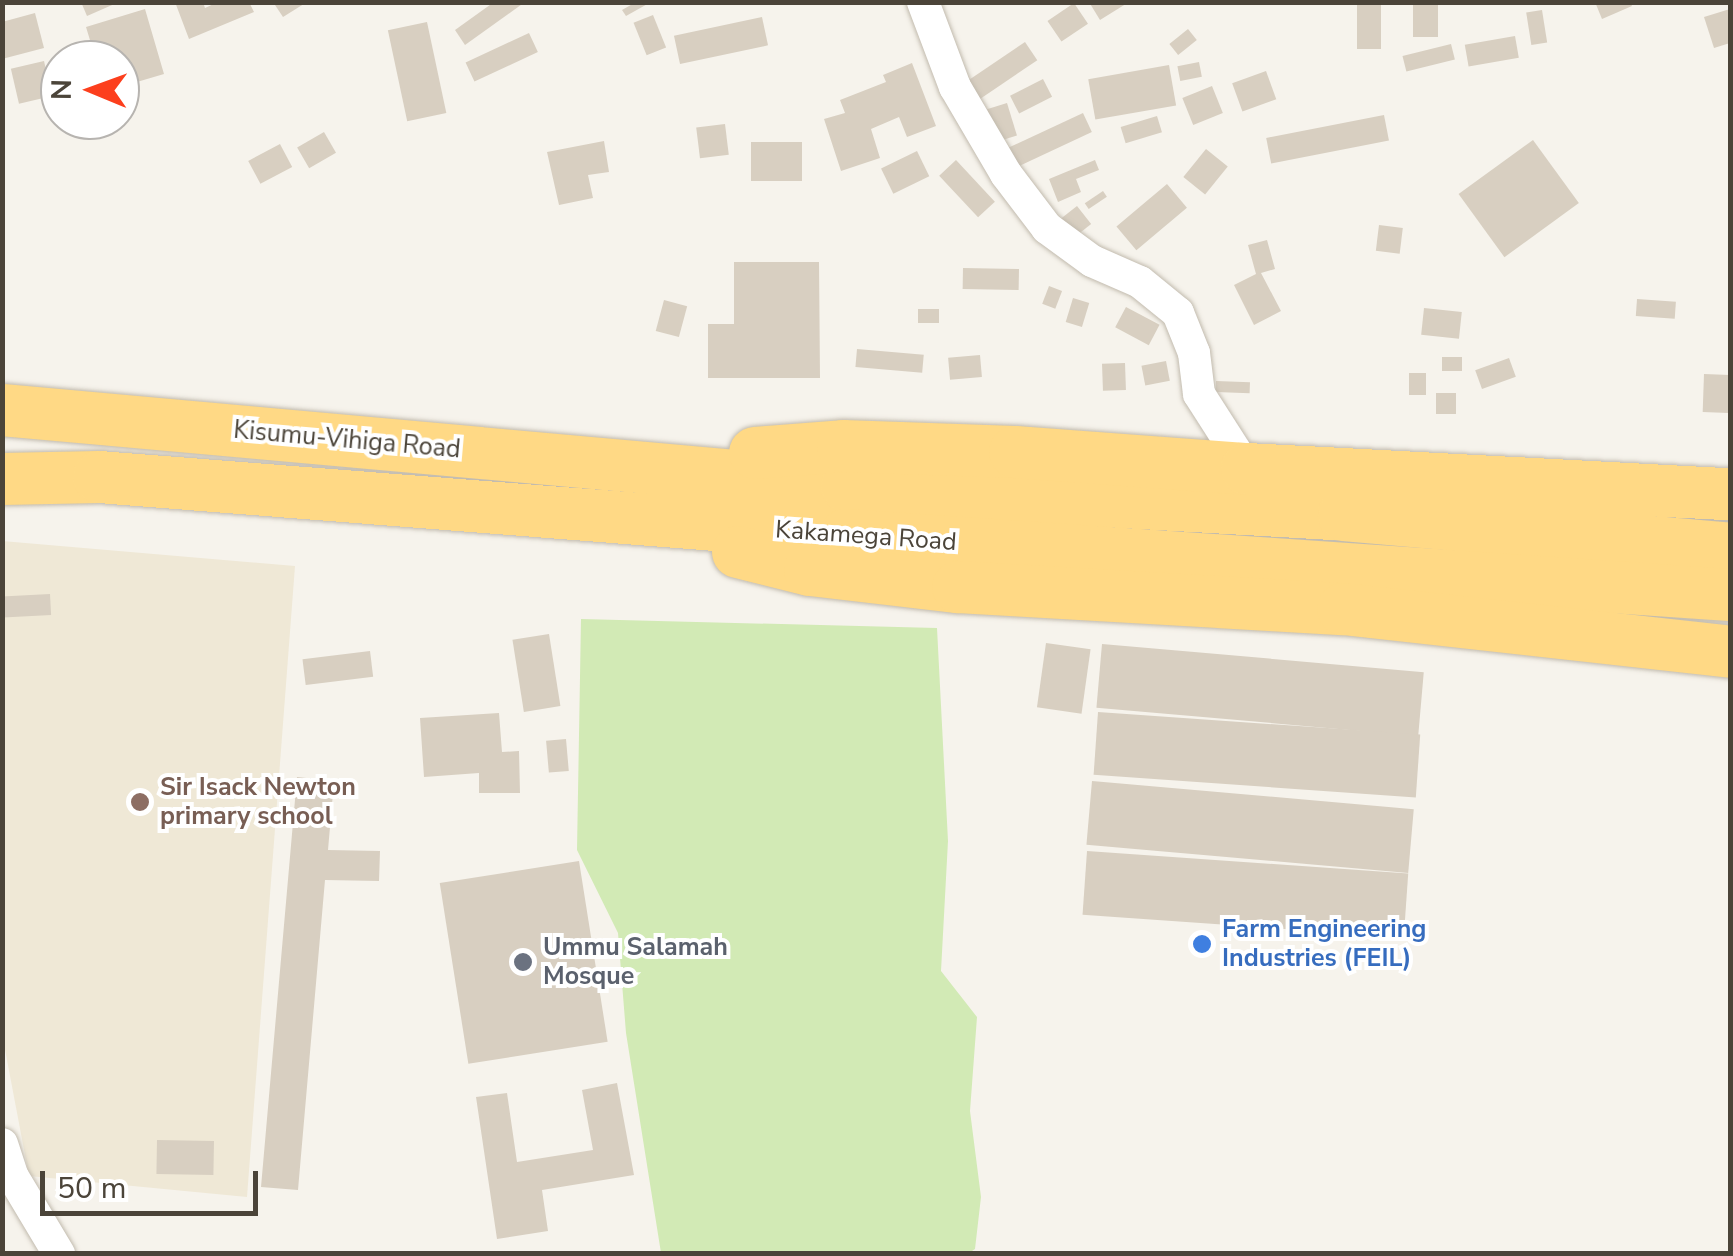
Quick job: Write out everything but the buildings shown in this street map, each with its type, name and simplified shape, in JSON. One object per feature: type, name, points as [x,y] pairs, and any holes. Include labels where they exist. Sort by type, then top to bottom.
[{"type":"highway","name":"Kisumu-Vihiga Road","points":[[2,410],[847,486],[1344,515],[1730,550]]},
{"type":"highway","points":[[691,471],[764,450],[842,446],[1015,452],[1247,470],[1730,494]]},
{"type":"highway","name":"Kakamega Road","points":[[2,479],[99,476],[698,524],[1730,595]]},
{"type":"highway","points":[[698,524],[742,554],[810,570],[958,587],[1343,609],[1730,652]]},
{"type":"street","points":[[923,2],[955,87],[1006,174],[1048,228],[1092,262],[1140,282],[1178,312],[1194,353],[1198,394],[1247,470]]},
{"type":"street","points":[[2,1144],[12,1177],[59,1254]]},
{"type":"shaded area","name":"Sir Isack Newton primary school","points":[[2,541],[295,566],[247,1197],[29,1176],[3,1039]]},
{"type":"green space","points":[[581,619],[937,628],[948,841],[941,971],[977,1017],[970,1111],[981,1197],[975,1249],[969,1253],[661,1253],[626,1033],[618,933],[577,850]]},
{"type":"place","name":"Sir Isack Newton primary school","points":[[140,802]]},
{"type":"place","name":"Farm Engineering Industries (FEIL)","points":[[1202,944]]},
{"type":"place","name":"Ummu Salamah Mosque","points":[[523,962]]}]
